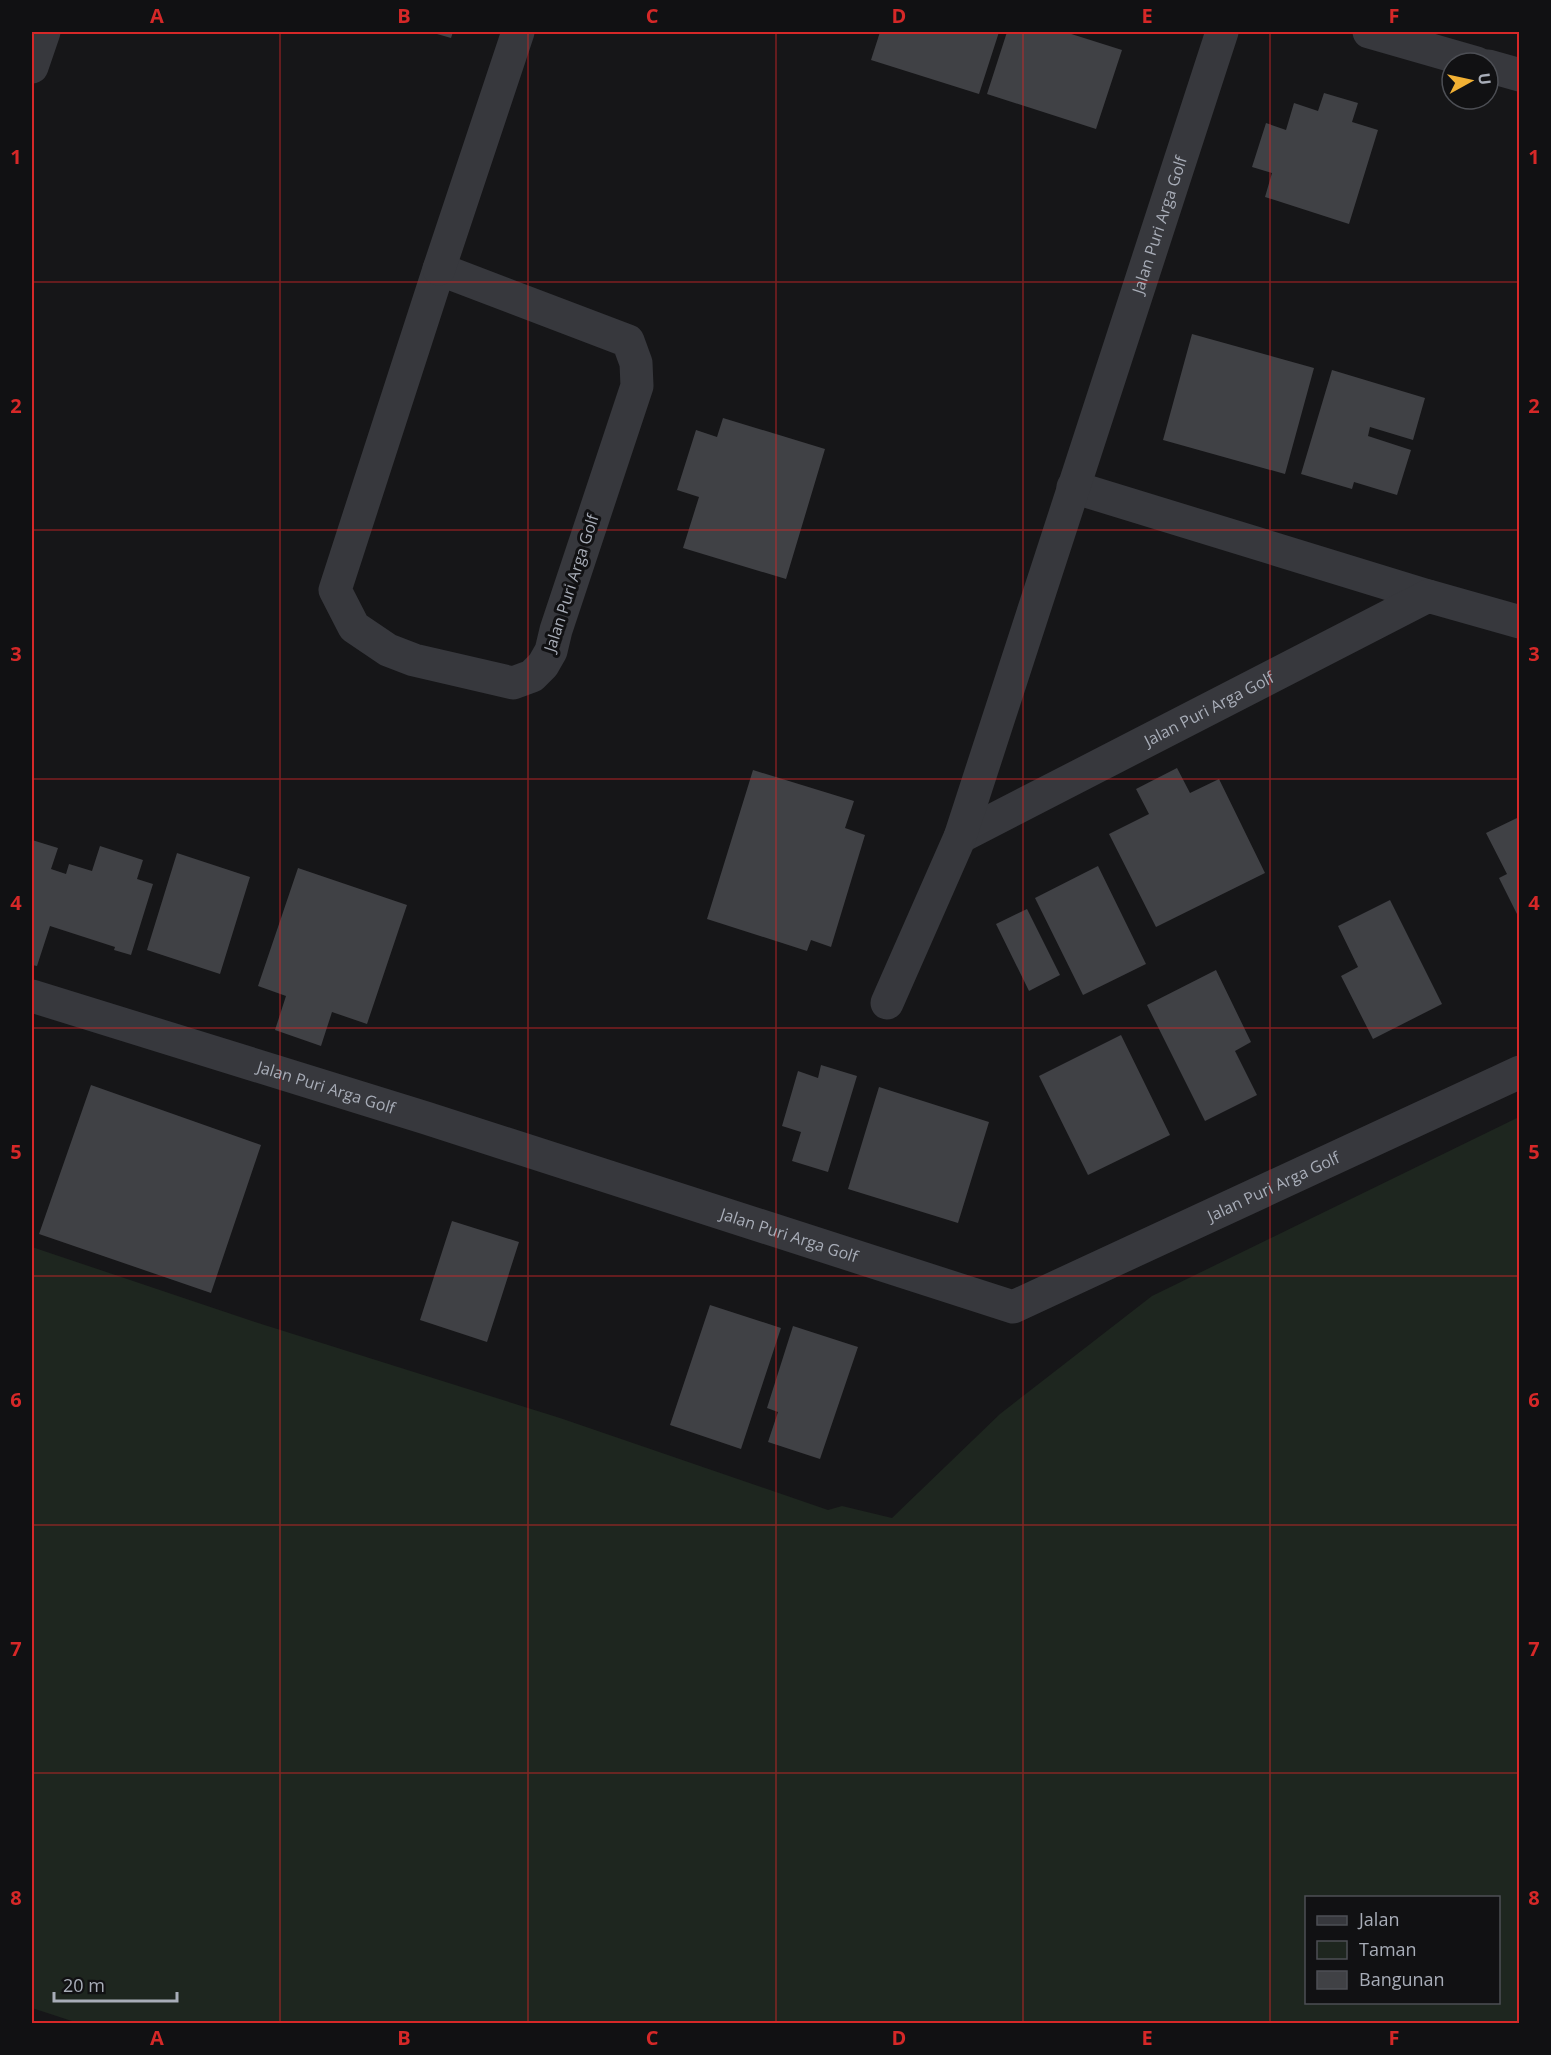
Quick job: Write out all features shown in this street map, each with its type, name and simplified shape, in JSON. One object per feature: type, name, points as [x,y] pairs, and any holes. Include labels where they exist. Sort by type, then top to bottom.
[{"type":"street","points":[[32,67],[44,32]]},
{"type":"street","name":"Jalan Puri Arga Golf","points":[[439,269],[628,341],[636,363],[637,386],[551,651],[532,676],[513,683],[414,660],[388,650],[354,627],[335,590],[439,269],[518,32]]},
{"type":"street","name":"Jalan Puri Arga Golf","points":[[887,1003],[960,837],[1222,32]]},
{"type":"street","points":[[1369,32],[1440,52]]},
{"type":"street","points":[[1500,69],[1520,75]]},
{"type":"street","points":[[1073,487],[1520,622]]},
{"type":"street","name":"Jalan Puri Arga Golf","points":[[960,837],[1428,596]]},
{"type":"street","name":"Jalan Puri Arga Golf","points":[[32,996],[426,1118],[1012,1307],[1520,1072]]},
{"type":"green space","points":[[1519,1117],[1519,2023],[81,2024],[32,2008],[32,1247],[255,1322],[560,1418],[828,1510],[842,1506],[892,1518],[1000,1414],[1152,1296]]},
{"type":"building","points":[[430,32],[453,32],[451,38]]},
{"type":"building","points":[[880,32],[999,32],[979,94],[871,60]]},
{"type":"building","points":[[1007,32],[1065,32],[1122,50],[1096,129],[987,94]]},
{"type":"building","points":[[1324,93],[1358,103],[1352,122],[1378,130],[1349,224],[1265,197],[1272,173],[1252,167],[1266,123],[1286,130],[1294,103],[1318,111]]},
{"type":"building","points":[[1192,334],[1314,368],[1285,474],[1163,440]]},
{"type":"building","points":[[1332,370],[1425,398],[1413,440],[1370,427],[1368,436],[1411,450],[1397,495],[1354,482],[1352,489],[1301,474]]},
{"type":"building","points":[[723,418],[825,449],[786,579],[683,548],[699,497],[677,490],[696,430],[717,437]]},
{"type":"building","points":[[1177,768],[1190,793],[1219,779],[1265,873],[1156,927],[1109,834],[1149,814],[1136,789]]},
{"type":"building","points":[[753,770],[854,801],[845,828],[865,835],[831,947],[811,940],[807,951],[707,919]]},
{"type":"building","points":[[1517,818],[1520,823],[1520,920],[1499,878],[1507,874],[1486,833]]},
{"type":"building","points":[[32,840],[58,848],[51,869],[66,874],[69,864],[92,871],[100,846],[143,860],[137,879],[153,884],[131,955],[114,950],[115,947],[50,926],[37,966],[32,965]]},
{"type":"building","points":[[177,853],[250,877],[220,974],[147,950]]},
{"type":"building","points":[[1098,866],[1146,964],[1083,995],[1035,898]]},
{"type":"building","points":[[298,868],[407,905],[367,1024],[332,1012],[321,1046],[275,1030],[286,996],[258,986]]},
{"type":"building","points":[[1390,900],[1442,1004],[1373,1039],[1341,976],[1358,967],[1338,926]]},
{"type":"building","points":[[1027,909],[1060,975],[1029,991],[996,924]]},
{"type":"building","points":[[1216,970],[1251,1042],[1235,1051],[1257,1095],[1205,1121],[1147,1005]]},
{"type":"building","points":[[1121,1035],[1170,1135],[1088,1175],[1039,1076]]},
{"type":"building","points":[[821,1065],[857,1076],[828,1172],[792,1161],[801,1132],[782,1126],[798,1071],[818,1078]]},
{"type":"building","points":[[91,1085],[261,1145],[211,1293],[39,1234]]},
{"type":"building","points":[[879,1087],[989,1122],[958,1223],[848,1189]]},
{"type":"building","points":[[452,1221],[519,1242],[487,1342],[420,1320]]},
{"type":"building","points":[[710,1305],[781,1328],[741,1449],[670,1425]]},
{"type":"building","points":[[793,1326],[858,1347],[820,1459],[768,1442],[778,1412],[767,1408]]}]
